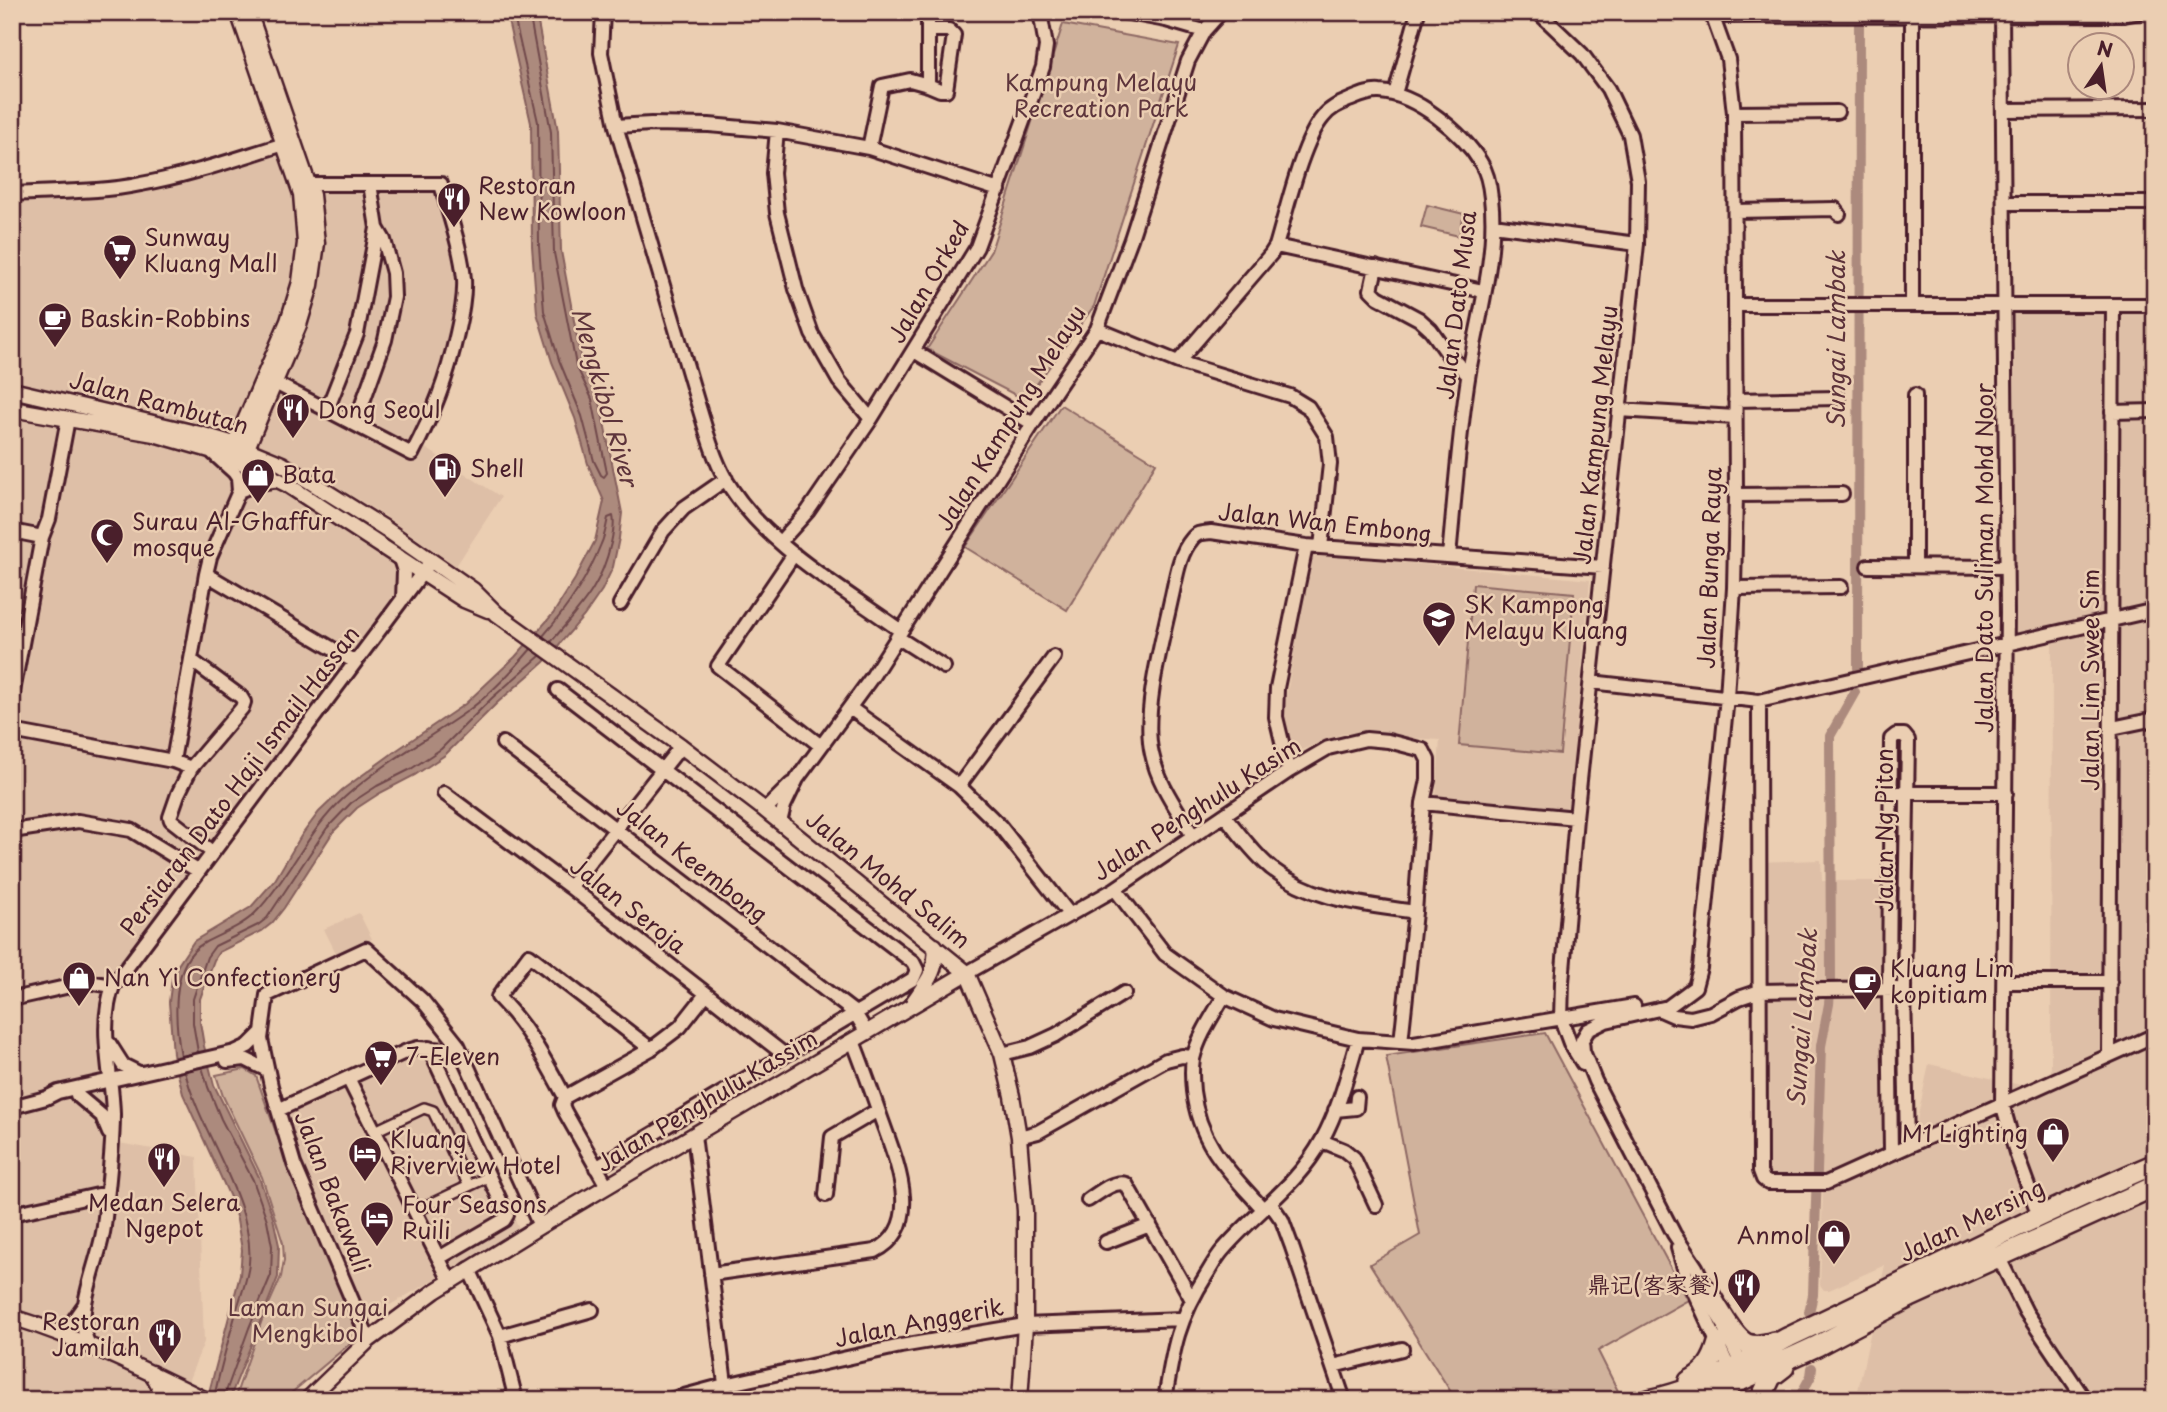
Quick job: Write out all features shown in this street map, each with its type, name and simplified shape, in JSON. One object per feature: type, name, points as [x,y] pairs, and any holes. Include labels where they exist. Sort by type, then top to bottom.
[{"type":"highway","name":"Jalan Mersing","points":[[1698,1400],[2039,1216],[2155,1164]]},
{"type":"highway","name":"Jalan Mersing","points":[[1648,1400],[1690,1388],[1738,1379],[1782,1341],[1807,1342],[2155,1186]]},
{"type":"highway","points":[[1707,1290],[1739,1340],[1760,1346],[1782,1341]]},
{"type":"highway","points":[[1760,1400],[1771,1377],[1807,1342]]},
{"type":"highway","points":[[1648,1400],[1664,1390],[1693,1380],[1706,1370],[1714,1359],[1718,1343]]},
{"type":"highway","points":[[1738,1379],[1753,1400]]},
{"type":"street","points":[[237,12],[289,142]]},
{"type":"street","points":[[238,453],[275,383],[299,326],[311,285],[317,243],[312,194],[303,184],[249,12]]},
{"type":"street","points":[[603,12],[601,53],[616,126],[698,404],[712,448],[726,479],[741,502],[780,542],[944,667]]},
{"type":"street","points":[[928,12],[928,85]]},
{"type":"street","name":"Jalan Orked","points":[[780,542],[808,511],[871,419],[977,247],[1043,67],[1046,46],[1040,12]]},
{"type":"street","points":[[1123,12],[1204,31]]},
{"type":"street","name":"Jalan Kampung Melayu","points":[[780,822],[784,806],[797,779],[850,708],[1097,329],[1131,239],[1188,61],[1204,31],[1221,12]]},
{"type":"street","points":[[1395,94],[1418,12]]},
{"type":"street","name":"Jalan Kampung Melayu","points":[[1538,12],[1582,54],[1608,89],[1630,135],[1638,181],[1637,244],[1576,818],[1561,1019]]},
{"type":"street","points":[[1713,14],[1912,16],[2124,15],[2140,12]]},
{"type":"street","name":"Jalan Bunga Raya","points":[[1683,998],[1695,987],[1700,968],[1727,697],[1734,589],[1734,113],[1728,59],[1713,14]]},
{"type":"street","name":"Jalan Dato Suliman Mohd Noor","points":[[2003,14],[2007,566],[2002,1103],[2016,1153],[2039,1216]]},
{"type":"street","points":[[1912,16],[1913,305]]},
{"type":"street","points":[[869,148],[882,86],[910,80],[946,90],[954,35],[949,30],[928,30]]},
{"type":"street","name":"Jalan Dato Musa","points":[[1178,362],[1276,246],[1314,129],[1334,107],[1360,95],[1377,91],[1395,94],[1422,108],[1458,133],[1483,165],[1491,196],[1493,225],[1468,375],[1449,556]]},
{"type":"street","points":[[2004,110],[2155,109]]},
{"type":"street","points":[[1734,113],[1838,113]]},
{"type":"street","points":[[616,126],[709,125],[777,131],[869,148],[999,190]]},
{"type":"street","points":[[777,131],[773,173],[777,213],[796,289],[818,346],[839,381],[871,419]]},
{"type":"street","points":[[12,194],[100,190],[141,184],[289,142]]},
{"type":"street","points":[[275,383],[412,454],[434,411],[450,363],[463,302],[464,281],[460,254],[441,184],[303,184]]},
{"type":"street","points":[[238,453],[300,282],[305,243],[301,194],[303,184]]},
{"type":"street","points":[[327,410],[357,334],[377,228],[370,184]]},
{"type":"street","points":[[2005,203],[2155,203]]},
{"type":"street","points":[[1735,211],[1835,209],[1839,214]]},
{"type":"street","points":[[1493,225],[1637,244]]},
{"type":"street","points":[[355,424],[385,340],[394,297],[393,273],[384,240],[377,228]]},
{"type":"street","points":[[1276,246],[1483,290]]},
{"type":"street","points":[[1376,267],[1371,290],[1378,297],[1419,319],[1468,375]]},
{"type":"street","points":[[1736,306],[2155,304]]},
{"type":"street","name":"Jalan Lim Swee Sim","points":[[2109,1055],[2113,305]]},
{"type":"street","points":[[1097,329],[1178,362],[1290,396],[1308,407],[1327,437],[1331,464],[1321,547]]},
{"type":"street","points":[[914,351],[1033,424]]},
{"type":"street","name":"Jalan Rambutan","points":[[12,390],[168,425],[238,453],[289,467],[373,520],[427,567]]},
{"type":"street","points":[[1915,395],[1915,565]]},
{"type":"street","points":[[1735,400],[1838,398]]},
{"type":"street","name":"Jalan Rambutan","points":[[12,409],[154,434],[210,450],[238,453],[398,556],[427,567]]},
{"type":"street","points":[[1619,410],[1735,416]]},
{"type":"street","points":[[2112,412],[2155,411]]},
{"type":"street","points":[[12,697],[42,537],[49,519],[68,419]]},
{"type":"street","points":[[173,761],[206,574],[239,491],[238,478],[234,472],[210,450]]},
{"type":"street","points":[[620,604],[663,531],[684,508],[726,479]]},
{"type":"street","points":[[239,491],[259,483],[280,480]]},
{"type":"street","points":[[1736,495],[1842,494]]},
{"type":"street","points":[[12,531],[42,537]]},
{"type":"street","name":"Jalan Wan Embong","points":[[1193,836],[1160,779],[1152,754],[1150,727],[1160,649],[1182,555],[1197,533],[1211,532],[1306,546],[1603,567]]},
{"type":"street","points":[[1289,771],[1276,717],[1277,688],[1306,546]]},
{"type":"street","points":[[794,554],[719,666],[821,746]]},
{"type":"street","points":[[398,556],[404,570],[403,600]]},
{"type":"street","points":[[1868,566],[2007,566]]},
{"type":"street","name":"Persiaran Dato Haji Ismail Hassan","points":[[85,1304],[103,1238],[107,1193],[113,1115],[106,1036],[108,1003],[113,986],[427,567]]},
{"type":"street","name":"Jalan Mohd Salim","points":[[427,567],[464,600],[497,614],[681,746],[765,810],[967,974],[1002,1054],[1019,1137],[1025,1211],[1025,1325],[1020,1400]]},
{"type":"street","points":[[206,574],[355,662]]},
{"type":"street","points":[[1734,589],[1841,587]]},
{"type":"street","points":[[1591,682],[1759,701],[2155,610]]},
{"type":"street","points":[[958,786],[1054,657]]},
{"type":"street","points":[[191,660],[244,702],[242,708],[191,768],[170,817],[212,852]]},
{"type":"street","name":"Jalan Mohd Salim","points":[[558,690],[913,962],[917,971]]},
{"type":"street","points":[[1759,701],[1760,1171],[1763,1179],[1768,1183],[1826,1183],[2155,1035]]},
{"type":"street","points":[[850,708],[958,786],[1000,826],[1070,915]]},
{"type":"street","points":[[2112,728],[2155,719]]},
{"type":"street","points":[[12,731],[173,761],[191,768]]},
{"type":"street","name":"Jalan Ng Piton","points":[[1891,1153],[1891,739],[1896,735],[1904,735],[1908,740],[1904,989],[1907,1146]]},
{"type":"street","name":"Jalan Penghulu Kasim","points":[[967,974],[1115,889],[1289,771],[1328,748],[1366,739],[1406,745],[1423,750],[1428,760],[1428,780],[1423,803],[1401,1042]]},
{"type":"street","name":"Jalan Keembong","points":[[503,743],[855,1013]]},
{"type":"street","points":[[570,887],[681,746]]},
{"type":"street","name":"Jalan Kampung Melayu","points":[[765,810],[797,779]]},
{"type":"street","name":"Jalan Seroja","points":[[444,793],[570,887],[785,1055]]},
{"type":"street","points":[[1891,793],[2006,793]]},
{"type":"street","points":[[1423,803],[1576,818]]},
{"type":"street","points":[[1224,815],[1252,849],[1272,868],[1295,884],[1333,899],[1415,912]]},
{"type":"street","points":[[12,831],[78,821],[131,830],[198,871]]},
{"type":"street","points":[[1115,889],[1165,954],[1224,996],[1273,1019],[1358,1039],[1414,1043],[1683,998]]},
{"type":"street","points":[[909,1007],[933,974],[937,957],[935,946]]},
{"type":"street","name":"Jalan Bakawali","points":[[369,1340],[294,1164],[278,1110],[267,1070],[261,1033],[267,995],[366,949],[423,1001],[449,1031],[461,1051],[540,1226]]},
{"type":"street","points":[[565,1097],[532,1037],[517,1016],[498,997],[529,955],[651,1049]]},
{"type":"street","name":"Jalan Penghulu Kassim","points":[[596,1168],[913,979],[917,971]]},
{"type":"street","name":"Jalan Penghulu Kassim","points":[[307,1398],[369,1340],[450,1281],[967,974]]},
{"type":"street","points":[[12,999],[88,982],[113,986]]},
{"type":"street","points":[[2004,982],[2110,982]]},
{"type":"street","points":[[1658,1009],[1675,1016],[1691,1018],[1711,1013],[1759,991],[1904,989]]},
{"type":"street","points":[[1002,1054],[1030,1047],[1056,1035],[1124,993]]},
{"type":"street","points":[[607,1186],[565,1112],[562,1105],[565,1097],[651,1049],[680,1027],[706,994]]},
{"type":"street","points":[[1224,996],[1193,1057],[1191,1075],[1195,1111],[1202,1131],[1217,1158],[1282,1220],[1344,1400]]},
{"type":"street","points":[[1683,998],[1668,1007],[1606,1021],[1588,1030],[1582,1040],[1583,1051],[1595,1081],[1674,1234],[1696,1267],[1707,1290],[1738,1379]]},
{"type":"street","points":[[855,1013],[867,1033]]},
{"type":"street","points":[[1561,1019],[1570,1044],[1595,1081]]},
{"type":"street","points":[[46,1098],[58,1099],[77,1095],[143,1074],[236,1055],[261,1033]]},
{"type":"street","points":[[106,1036],[123,1065],[143,1074]]},
{"type":"street","points":[[1165,1400],[1173,1349],[1191,1298],[1221,1252],[1266,1206],[1291,1185],[1322,1141],[1358,1039]]},
{"type":"street","points":[[711,1274],[875,1251],[894,1238],[903,1216],[903,1188],[896,1159],[853,1041]]},
{"type":"street","points":[[429,1048],[507,1215],[504,1220],[439,1258]]},
{"type":"street","points":[[278,1110],[407,1051],[429,1048],[461,1051]]},
{"type":"street","points":[[236,1055],[267,1070]]},
{"type":"street","points":[[1019,1137],[1038,1132],[1166,1060],[1182,1056],[1193,1057]]},
{"type":"street","points":[[348,1078],[450,1281]]},
{"type":"street","points":[[12,1107],[58,1092],[110,1083]]},
{"type":"street","points":[[77,1095],[102,1116],[111,1136]]},
{"type":"street","points":[[1335,1110],[1356,1108],[1357,1097]]},
{"type":"street","points":[[375,1131],[429,1108],[433,1111],[469,1186]]},
{"type":"street","points":[[826,1195],[832,1137],[878,1110]]},
{"type":"street","points":[[694,1135],[727,1400]]},
{"type":"street","points":[[1322,1141],[1344,1150],[1354,1158],[1376,1205]]},
{"type":"street","points":[[416,1211],[490,1176]]},
{"type":"street","points":[[496,1189],[518,1178]]},
{"type":"street","points":[[1088,1200],[1110,1186],[1120,1182],[1126,1184],[1191,1298]]},
{"type":"street","points":[[12,1213],[107,1193]]},
{"type":"street","points":[[1106,1241],[1150,1225]]},
{"type":"street","points":[[1674,1234],[1686,1275],[1738,1379]]},
{"type":"street","points":[[1998,1256],[2026,1312],[2085,1400]]},
{"type":"street","points":[[469,1269],[500,1336],[516,1400]]},
{"type":"street","points":[[57,1332],[66,1329],[85,1304]]},
{"type":"street","points":[[85,1304],[85,1338],[90,1346]]},
{"type":"street","points":[[500,1336],[592,1310]]},
{"type":"street","points":[[12,1317],[90,1346],[200,1397]]},
{"type":"street","name":"Jalan Anggerik","points":[[669,1400],[901,1346],[1025,1325],[1182,1319]]},
{"type":"street","points":[[1333,1366],[1402,1349]]},
{"type":"street","points":[[152,1373],[159,1386],[161,1400]]},
{"type":"street","points":[[175,1400],[200,1397]]},
{"type":"shaded area","points":[[277,141],[295,194],[299,242],[294,282],[232,434],[119,405],[12,384],[12,189],[101,185],[141,180]]},
{"type":"shaded area","points":[[316,180],[444,181],[464,253],[456,359],[438,413],[421,445],[501,497],[456,566],[385,516],[295,461],[256,443],[308,326],[318,288],[324,243]]},
{"type":"shaded area","points":[[2155,308],[2155,1027],[2051,1072],[2052,638],[2002,649],[2001,309]]},
{"type":"shaded area","points":[[12,415],[153,441],[252,474],[285,491],[416,575],[101,1012],[100,1036],[109,1118],[108,1141],[197,1157],[204,1342],[187,1384],[12,1311]]},
{"type":"shaded area","name":"SK Kampong Melayu Kluang","points":[[1311,554],[1590,580],[1568,815],[1435,808],[1440,740],[1344,733],[1294,753],[1283,716]]},
{"type":"shaded area","points":[[1821,860],[1822,881],[1895,881],[1894,1147],[1913,1139],[1929,1064],[2029,1087],[2155,1031],[2155,1400],[1856,1400],[1885,1265],[1824,1290],[1820,1285],[1823,1187],[1760,1181],[1755,862]]},
{"type":"shaded area","points":[[359,913],[372,939],[336,953],[324,929]]},
{"type":"shaded area","points":[[436,1053],[520,1231],[367,1318],[282,1112],[408,1054]]},
{"type":"shaded area","points":[[12,1324],[63,1341],[148,1378],[154,1389],[155,1400],[12,1400]]},
{"type":"green space","name":"Kampung Melayu Recreation Park","points":[[1063,24],[1179,45],[1094,306],[1025,400],[927,349],[991,251]]},
{"type":"green space","points":[[1427,205],[1464,214],[1459,236],[1421,227]]},
{"type":"green space","points":[[1061,405],[1156,463],[1067,610],[965,547]]},
{"type":"green space","points":[[1473,584],[1574,593],[1560,754],[1459,745]]},
{"type":"green space","points":[[1545,1033],[1688,1300],[1598,1351],[1620,1395],[1581,1400],[1456,1400],[1370,1264],[1420,1235],[1386,1056]]},
{"type":"green space","name":"Laman Sungai Mengkibol","points":[[245,1069],[256,1076],[286,1161],[355,1324],[353,1341],[283,1400],[234,1400],[262,1320],[281,1277],[284,1260],[283,1243],[262,1177],[223,1096],[216,1075]]},
{"type":"water","name":"Mengkibol River","points":[[506,12],[536,12],[558,131],[561,251],[582,364],[599,397],[622,513],[613,567],[602,590],[584,616],[544,662],[497,703],[445,755],[357,808],[333,832],[272,923],[262,931],[219,952],[214,960],[200,999],[204,1046],[214,1085],[259,1177],[279,1245],[278,1277],[229,1400],[207,1400],[240,1275],[242,1250],[230,1197],[183,1094],[173,1054],[169,1002],[176,968],[194,941],[251,907],[275,880],[319,812],[342,790],[465,704],[515,657],[553,614],[575,579],[595,541],[604,501],[588,464],[575,418],[552,362],[537,313],[532,246],[531,123]]},
{"type":"waterway","name":"Sungai Lambak","points":[[1858,668],[1859,12]]},
{"type":"waterway","name":"Sungai Lambak","points":[[1809,1312],[1813,1295],[1821,1046],[1831,981],[1830,736],[1855,692]]},
{"type":"waterway","name":"Sungai Lambak","points":[[1798,1400],[1811,1376],[1812,1368]]},
{"type":"place","name":"Restoran New Kowloon","points":[[454,229]]},
{"type":"place","name":"Sunway Kluang Mall","points":[[120,281]]},
{"type":"place","name":"Baskin-Robbins","points":[[55,349]]},
{"type":"place","name":"Dong Seoul","points":[[293,440]]},
{"type":"place","name":"Shell","points":[[445,499]]},
{"type":"place","name":"Bata","points":[[258,505]]},
{"type":"place","name":"Surau Al-Ghaffur mosque","points":[[107,565]]},
{"type":"place","name":"SK Kampong Melayu Kluang","points":[[1439,648]]},
{"type":"place","name":"Nan Yi Confectionery","points":[[79,1008]]},
{"type":"place","name":"Kluang Lim kopitiam","points":[[1865,1012]]},
{"type":"place","name":"7-Eleven","points":[[381,1087]]},
{"type":"place","name":"M1 Lighting","points":[[2053,1164]]},
{"type":"place","name":"Kluang Riverview Hotel","points":[[365,1183]]},
{"type":"place","name":"Medan Selera Ngepot","points":[[164,1189]]},
{"type":"place","name":"Four Seasons Ruili","points":[[377,1248]]},
{"type":"place","name":"Anmol","points":[[1834,1266]]},
{"type":"place","name":"鼎记(客家餐)","points":[[1744,1315]]},
{"type":"place","name":"Restoran Jamilah","points":[[165,1365]]}]
